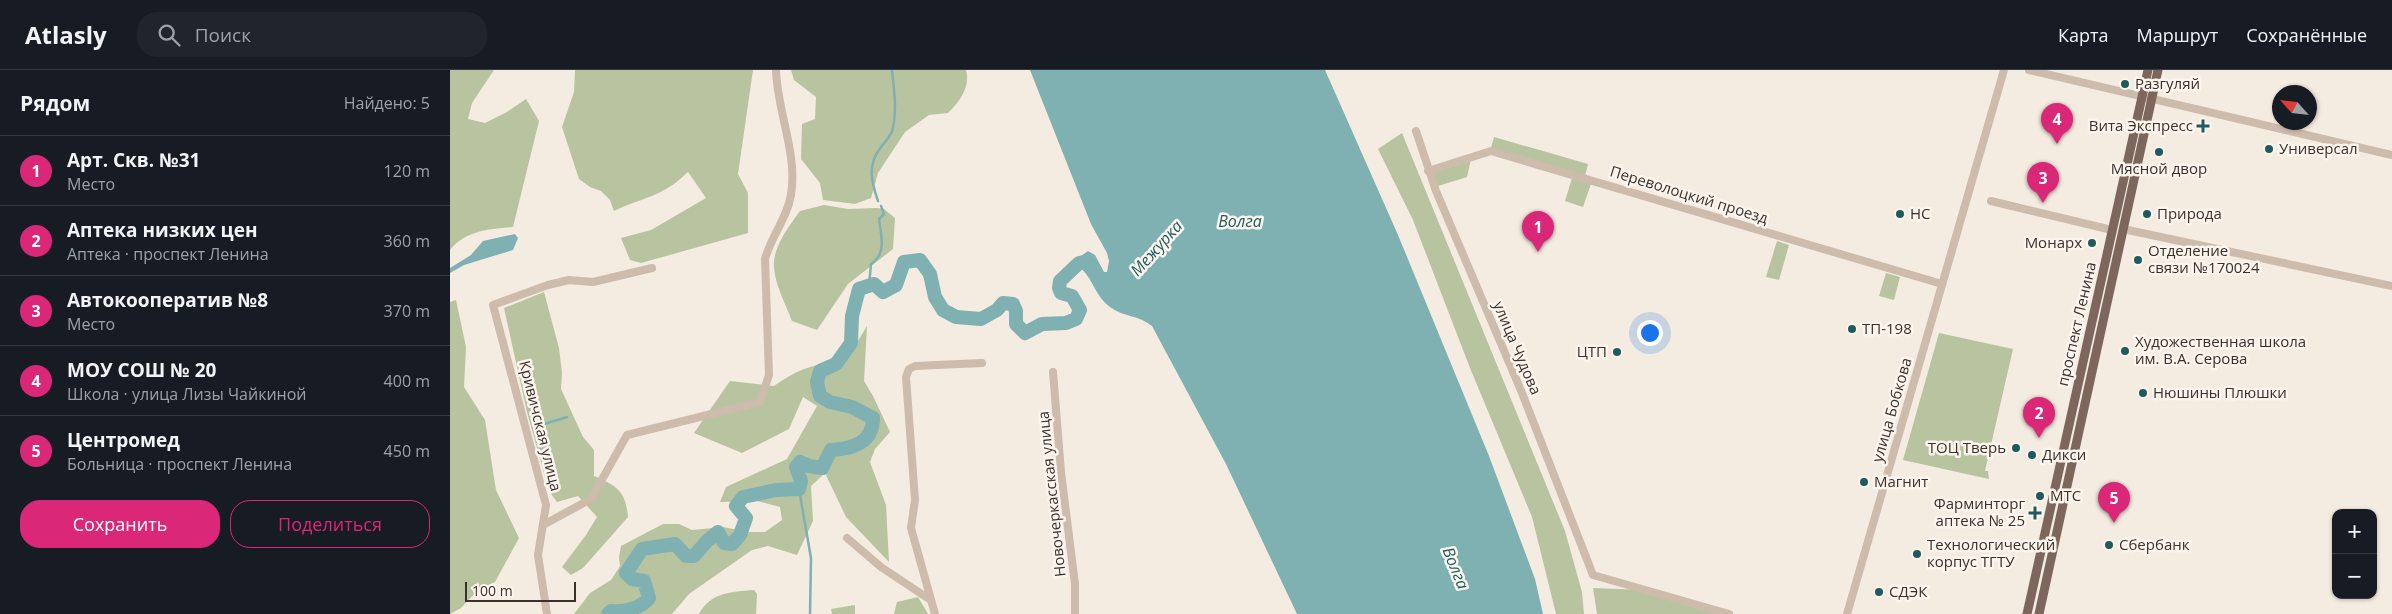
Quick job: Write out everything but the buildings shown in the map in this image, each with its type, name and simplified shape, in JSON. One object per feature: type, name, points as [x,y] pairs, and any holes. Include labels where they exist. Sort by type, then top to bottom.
[{"type":"main road","name":"проспект Ленина","points":[[2039,614],[2123,229],[2147,98],[2148,70]]},
{"type":"main road","name":"проспект Ленина","points":[[2027,614],[2113,225],[2147,98],[2158,70]]},
{"type":"main road","points":[[2113,225],[2123,229]]},
{"type":"street","points":[[543,525],[591,499],[627,435],[760,402],[769,375],[765,259],[768,247],[786,213],[791,194],[792,173],[776,70]]},
{"type":"street","name":"улица Бобкова","points":[[1847,614],[2004,70]]},
{"type":"street","points":[[2029,70],[2392,155]]},
{"type":"street","name":"улица Чудова","points":[[1416,131],[1428,171],[1515,376],[1593,575],[1729,614]]},
{"type":"street","name":"Переволоцкий проезд","points":[[1428,171],[1491,151],[1942,284]]},
{"type":"street","points":[[1991,201],[2113,225]]},
{"type":"street","points":[[2123,229],[2392,286]]},
{"type":"street","name":"Кривичская улица","points":[[547,614],[538,555],[546,505],[493,305],[548,285],[569,280],[593,282],[652,268]]},
{"type":"street","points":[[935,614],[911,528],[915,500],[906,376],[908,369],[915,366],[982,363]]},
{"type":"street","name":"Новочеркасская улица","points":[[1053,372],[1061,472],[1074,575],[1075,614]]},
{"type":"street","points":[[847,538],[882,567],[930,599]]},
{"type":"green space","points":[[450,70],[494,70],[472,103],[468,119],[485,123],[507,112],[526,99],[539,121],[513,227],[471,234],[456,243],[450,250]]},
{"type":"green space","points":[[575,70],[753,70],[738,174],[748,193],[748,233],[641,263],[630,260],[621,238],[651,230],[706,198],[688,172],[672,186],[614,211],[610,200],[601,191],[590,187],[579,179],[562,127],[574,92]]},
{"type":"green space","points":[[791,70],[966,70],[967,82],[960,99],[948,113],[929,115],[905,132],[878,173],[871,198],[855,204],[823,200],[820,183],[801,159],[802,124],[815,119],[816,97],[794,80]]},
{"type":"green space","points":[[1402,133],[1565,531],[1582,592],[1584,614],[1556,614],[1532,517],[1470,368],[1413,220],[1378,149]]},
{"type":"green space","points":[[1494,137],[1588,164],[1585,176],[1491,148]]},
{"type":"green space","points":[[1471,159],[1467,177],[1438,186],[1432,173]]},
{"type":"green space","points":[[1572,178],[1591,184],[1583,207],[1565,201]]},
{"type":"green space","points":[[824,205],[848,209],[884,209],[895,218],[893,249],[848,284],[817,330],[792,321],[778,285],[774,262],[780,242],[800,211]]},
{"type":"green space","points":[[1777,241],[1789,245],[1779,280],[1766,277]]},
{"type":"green space","points":[[1886,273],[1900,277],[1894,300],[1879,296]]},
{"type":"green space","points":[[544,292],[559,348],[562,373],[561,389],[583,437],[594,450],[594,476],[618,490],[625,501],[628,517],[583,568],[571,575],[562,567],[597,517],[578,496],[557,502],[549,491],[527,412],[504,308]]},
{"type":"green space","points":[[456,300],[466,347],[464,387],[485,420],[496,490],[519,538],[495,582],[479,589],[461,608],[450,614],[450,302]]},
{"type":"green space","points":[[867,326],[864,381],[890,432],[875,449],[870,462],[886,505],[889,562],[846,517],[825,473],[811,486],[813,521],[797,555],[768,546],[752,550],[689,594],[672,614],[574,614],[590,593],[611,580],[620,566],[621,546],[663,524],[679,524],[692,530],[723,527],[748,532],[765,532],[782,520],[780,507],[757,501],[720,502],[726,487],[787,459],[817,406],[803,397],[789,429],[742,453],[694,433],[730,381],[774,386],[791,375],[807,368],[824,364],[844,364]]},
{"type":"green space","points":[[1939,333],[2013,349],[1985,471],[1988,471],[1989,479],[1903,460]]},
{"type":"green space","points":[[1593,588],[1645,590],[1729,614],[1597,614]]},
{"type":"green space","points":[[754,590],[757,594],[756,614],[699,614],[709,601],[722,594]]},
{"type":"green space","points":[[918,597],[928,614],[894,614],[897,602]]},
{"type":"green space","points":[[855,605],[855,614],[832,614],[831,609]]},
{"type":"water","name":"Волга","points":[[1030,70],[1325,70],[1398,235],[1489,456],[1535,579],[1543,614],[1297,614],[1226,464],[1152,326],[1147,322],[1120,313],[1105,303],[1079,263],[1081,256],[1088,251],[1095,255],[1104,272],[1107,272],[1109,261],[1107,253],[1091,224]]},
{"type":"water","points":[[515,234],[518,238],[513,250],[464,265],[450,273],[450,268],[471,255],[483,241]]},
{"type":"waterway","points":[[878,201],[872,180],[872,167],[877,154],[890,136],[893,128],[895,106],[892,70]]},
{"type":"waterway","points":[[869,285],[871,264],[879,255],[882,244],[879,219],[884,214],[881,206]]},
{"type":"waterway","name":"Межурка","points":[[608,614],[611,611],[621,611],[636,607],[649,598],[644,581],[632,579],[626,573],[642,549],[675,544],[686,556],[694,556],[718,532],[724,543],[732,544],[740,535],[746,518],[736,506],[743,497],[776,490],[799,489],[801,481],[796,467],[800,462],[822,468],[831,450],[854,446],[865,439],[872,427],[873,418],[852,407],[830,402],[820,396],[817,382],[820,371],[836,364],[851,343],[852,316],[859,289],[874,284],[883,292],[896,285],[904,262],[920,260],[930,274],[935,297],[943,310],[956,317],[981,319],[997,310],[1003,303],[1013,304],[1016,311],[1016,324],[1025,333],[1042,324],[1066,323],[1076,319],[1080,310],[1072,296],[1061,293],[1059,288],[1060,281],[1079,263],[1084,262],[1094,270]]},
{"type":"waterway","points":[[544,465],[534,427],[567,417]]},
{"type":"waterway","points":[[799,489],[811,558],[810,614]]},
{"type":"place","name":"Разгуляй","points":[[2125,84]]},
{"type":"place","name":"Вита Экспресс","points":[[2203,126]]},
{"type":"place","name":"МОУ СОШ № 20","points":[[2057,144]]},
{"type":"place","name":"Универсал","points":[[2269,149]]},
{"type":"place","name":"Мясной двор","points":[[2159,152]]},
{"type":"place","name":"Автокооператив №8","points":[[2043,203]]},
{"type":"place","name":"НС","points":[[1900,214]]},
{"type":"place","name":"Природа","points":[[2147,214]]},
{"type":"place","name":"Монарх","points":[[2092,243]]},
{"type":"place","name":"Арт. Скв. №31","points":[[1538,252]]},
{"type":"place","name":"Отделение связи №170024","points":[[2138,260]]},
{"type":"place","name":"ТП-198","points":[[1852,329]]},
{"type":"place","name":"Художественная школа им. В.А. Серова","points":[[2125,351]]},
{"type":"place","name":"ЦТП","points":[[1617,352]]},
{"type":"place","name":"Нюшины Плюшки","points":[[2143,393]]},
{"type":"place","name":"Аптека низких цен","points":[[2039,438]]},
{"type":"place","name":"ТОЦ Тверь","points":[[2016,448]]},
{"type":"place","name":"Дикси","points":[[2032,455]]},
{"type":"place","name":"Магнит","points":[[1864,482]]},
{"type":"place","name":"МТС","points":[[2040,496]]},
{"type":"place","name":"Фарминторг аптека № 25","points":[[2035,513]]},
{"type":"place","name":"Центромед","points":[[2114,523]]},
{"type":"place","name":"Сбербанк","points":[[2109,545]]},
{"type":"place","name":"Технологический корпус ТГТУ","points":[[1917,554]]},
{"type":"place","name":"СДЭК","points":[[1879,592]]}]
